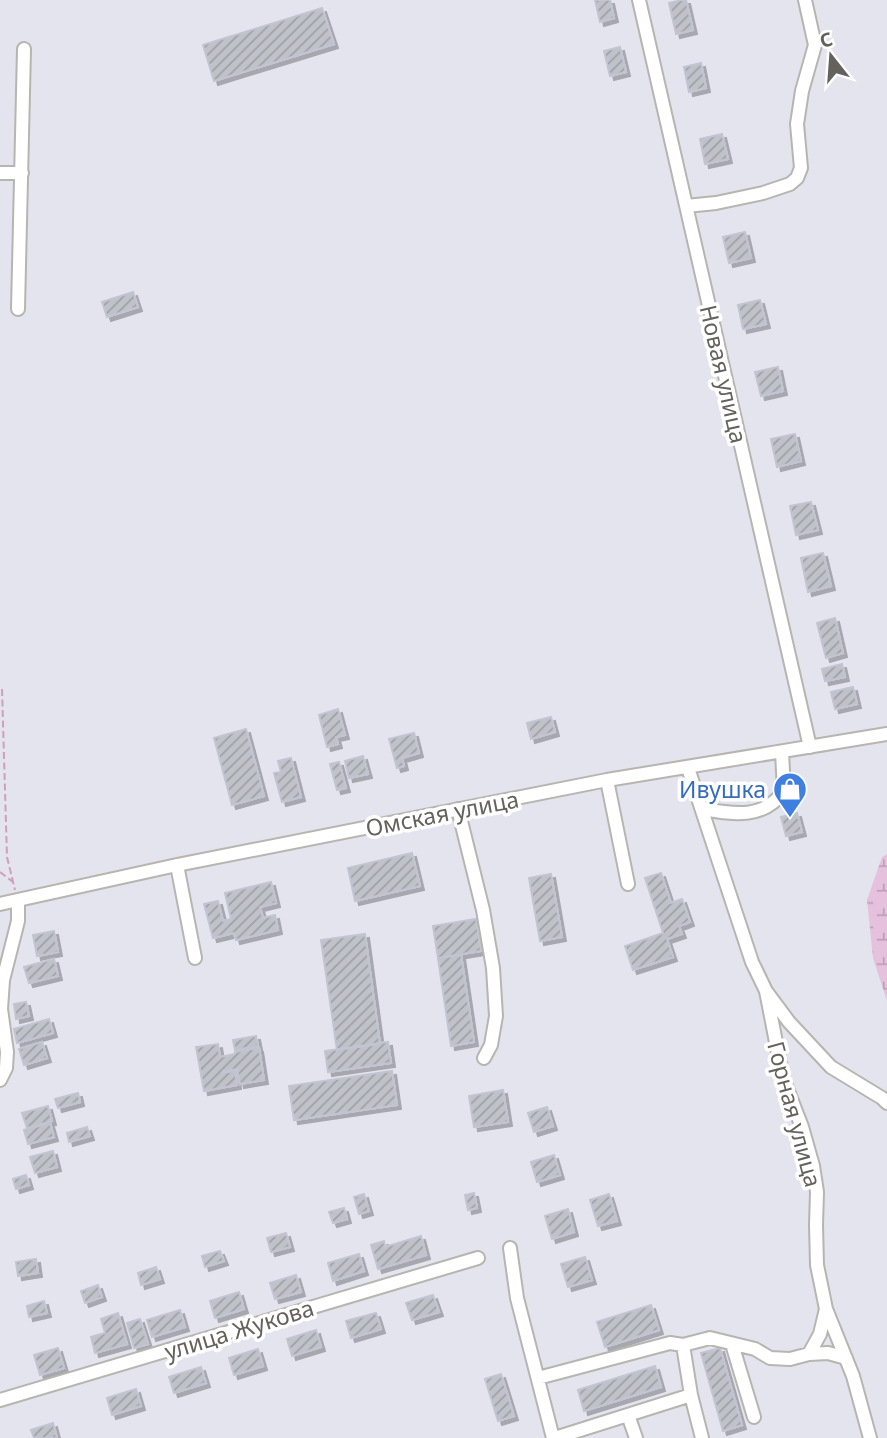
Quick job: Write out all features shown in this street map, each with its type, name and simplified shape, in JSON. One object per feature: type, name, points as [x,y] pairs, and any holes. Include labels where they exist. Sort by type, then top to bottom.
[{"type":"street","name":"Новая улица","points":[[639,0],[810,747]]},
{"type":"street","points":[[686,206],[763,193],[790,184],[797,178],[800,168],[797,124],[802,91],[815,45],[805,0]]},
{"type":"street","points":[[18,309],[24,49]]},
{"type":"street","points":[[0,173],[22,173]]},
{"type":"street","name":"Омская улица","points":[[0,904],[177,865],[607,780],[887,734]]},
{"type":"street","points":[[702,809],[736,814],[756,811],[776,802],[784,791],[782,752]]},
{"type":"street","points":[[688,768],[752,962],[766,991],[789,1023],[831,1067],[887,1103]]},
{"type":"street","points":[[607,780],[628,884]]},
{"type":"street","points":[[458,809],[483,910],[493,968],[496,1016],[491,1045],[484,1058]]},
{"type":"street","points":[[177,865],[195,958]]},
{"type":"street","points":[[0,1080],[6,1068],[7,1052],[1,1009],[2,980],[18,921],[18,900]]},
{"type":"street","name":"Горная улица","points":[[766,991],[783,1078],[802,1127],[813,1166],[817,1192],[817,1265],[826,1309],[853,1377],[870,1438]]},
{"type":"street","points":[[510,1248],[517,1298],[554,1438],[691,1395]]},
{"type":"street","name":"улица Жукова","points":[[0,1400],[478,1258]]},
{"type":"street","points":[[809,1354],[820,1334],[826,1309]]},
{"type":"street","points":[[538,1378],[670,1343],[683,1345],[710,1338],[755,1349],[770,1358],[790,1359],[828,1353],[846,1358]]},
{"type":"street","points":[[732,1344],[754,1417]]},
{"type":"street","points":[[683,1345],[691,1395],[702,1438]]},
{"type":"street","points":[[628,1415],[636,1438]]},
{"type":"path","points":[[2,689],[7,857],[18,900]]},
{"type":"path","points":[[0,872],[14,882]]},
{"type":"green space","points":[[887,854],[887,1001],[873,958],[867,900],[882,857]]},
{"type":"building","points":[[595,0],[610,0],[614,18],[600,22]]},
{"type":"building","points":[[686,0],[693,30],[676,34],[669,3]]},
{"type":"building","points":[[322,8],[334,44],[214,81],[203,45]]},
{"type":"building","points":[[620,47],[626,72],[610,76],[604,51]]},
{"type":"building","points":[[701,63],[706,88],[689,92],[684,67]]},
{"type":"building","points":[[722,134],[728,159],[705,164],[700,139]]},
{"type":"building","points":[[745,232],[751,258],[729,263],[723,237]]},
{"type":"building","points":[[133,292],[138,307],[107,317],[102,302]]},
{"type":"building","points":[[760,300],[766,324],[743,329],[738,305]]},
{"type":"building","points":[[778,367],[783,391],[761,396],[755,372]]},
{"type":"building","points":[[795,434],[801,461],[777,467],[771,439]]},
{"type":"building","points":[[811,502],[818,530],[796,535],[790,506]]},
{"type":"building","points":[[823,553],[831,586],[808,592],[801,558]]},
{"type":"building","points":[[835,618],[843,653],[826,658],[817,623]]},
{"type":"building","points":[[842,664],[845,677],[825,681],[822,669]]},
{"type":"building","points":[[853,687],[857,704],[835,709],[831,692]]},
{"type":"building","points":[[338,709],[345,735],[336,737],[338,744],[327,747],[319,715]]},
{"type":"building","points":[[551,717],[555,732],[531,739],[527,723]]},
{"type":"building","points":[[246,729],[264,796],[232,805],[214,738]]},
{"type":"building","points":[[414,733],[419,753],[402,758],[404,766],[397,768],[389,739]]},
{"type":"building","points":[[363,756],[368,774],[349,778],[345,761]]},
{"type":"building","points":[[291,758],[301,797],[282,802],[274,773],[281,772],[278,761]]},
{"type":"building","points":[[339,762],[346,788],[337,790],[330,764]]},
{"type":"building","points":[[797,813],[802,832],[786,836],[781,817]]},
{"type":"building","points":[[412,853],[420,886],[355,901],[348,868]]},
{"type":"building","points":[[661,873],[671,903],[682,899],[690,922],[679,926],[682,934],[667,939],[673,957],[633,970],[625,946],[663,933],[645,878]]},
{"type":"building","points":[[551,874],[562,937],[540,941],[529,878]]},
{"type":"building","points":[[271,882],[276,903],[260,907],[263,918],[275,915],[278,930],[236,940],[234,933],[213,938],[204,904],[218,901],[223,921],[231,919],[225,893]]},
{"type":"building","points":[[476,919],[481,951],[438,958],[433,926]]},
{"type":"building","points":[[54,931],[58,952],[37,956],[33,935]]},
{"type":"building","points":[[365,934],[380,1044],[337,1050],[321,940]]},
{"type":"building","points":[[461,955],[474,1042],[451,1046],[438,958]]},
{"type":"building","points":[[54,959],[58,976],[29,983],[24,967]]},
{"type":"building","points":[[26,1002],[29,1016],[16,1019],[14,1004]]},
{"type":"building","points":[[49,1019],[53,1033],[17,1043],[14,1029]]},
{"type":"building","points":[[256,1036],[258,1046],[235,1050],[233,1040]]},
{"type":"building","points":[[42,1042],[47,1058],[24,1065],[19,1049]]},
{"type":"building","points":[[388,1042],[391,1063],[328,1072],[325,1051]]},
{"type":"building","points":[[218,1044],[220,1057],[259,1048],[264,1080],[240,1084],[237,1069],[223,1071],[235,1071],[237,1085],[204,1091],[196,1047]]},
{"type":"building","points":[[392,1071],[397,1105],[294,1120],[289,1086]]},
{"type":"building","points":[[503,1090],[508,1122],[474,1127],[469,1096]]},
{"type":"building","points":[[78,1093],[80,1102],[58,1108],[55,1099]]},
{"type":"building","points":[[48,1106],[52,1121],[27,1128],[22,1113]]},
{"type":"building","points":[[547,1107],[553,1126],[534,1132],[528,1113]]},
{"type":"building","points":[[50,1123],[54,1137],[28,1144],[24,1130]]},
{"type":"building","points":[[87,1127],[90,1136],[69,1142],[67,1133]]},
{"type":"building","points":[[53,1151],[57,1167],[35,1173],[30,1157]]},
{"type":"building","points":[[554,1155],[560,1175],[537,1182],[531,1162]]},
{"type":"building","points":[[26,1175],[29,1185],[16,1189],[13,1179]]},
{"type":"building","points":[[474,1193],[477,1208],[468,1210],[465,1195]]},
{"type":"building","points":[[364,1194],[369,1211],[359,1214],[354,1197]]},
{"type":"building","points":[[609,1194],[617,1221],[598,1226],[590,1200]]},
{"type":"building","points":[[344,1208],[347,1219],[333,1223],[329,1212]]},
{"type":"building","points":[[568,1209],[574,1232],[552,1239],[545,1216]]},
{"type":"building","points":[[286,1233],[290,1247],[271,1252],[267,1238]]},
{"type":"building","points":[[421,1236],[426,1255],[378,1269],[371,1245],[384,1241],[385,1247]]},
{"type":"building","points":[[220,1251],[224,1261],[205,1267],[202,1256]]},
{"type":"building","points":[[359,1254],[364,1271],[333,1281],[328,1263]]},
{"type":"building","points":[[585,1257],[592,1280],[568,1287],[561,1264]]},
{"type":"building","points":[[36,1259],[38,1273],[18,1276],[16,1262]]},
{"type":"building","points":[[156,1267],[160,1279],[141,1285],[138,1273]]},
{"type":"building","points":[[296,1275],[301,1292],[275,1299],[270,1283]]},
{"type":"building","points":[[98,1285],[102,1297],[85,1303],[81,1291]]},
{"type":"building","points":[[239,1292],[244,1309],[215,1318],[210,1301]]},
{"type":"building","points":[[433,1295],[439,1312],[412,1320],[406,1303]]},
{"type":"building","points":[[44,1301],[47,1313],[29,1317],[27,1306]]},
{"type":"building","points":[[651,1305],[659,1330],[605,1347],[597,1322]]},
{"type":"building","points":[[180,1310],[185,1327],[152,1337],[147,1320]]},
{"type":"building","points":[[118,1313],[127,1344],[95,1353],[91,1337],[105,1333],[101,1319]]},
{"type":"building","points":[[376,1313],[381,1329],[351,1338],[346,1321]]},
{"type":"building","points":[[140,1319],[148,1344],[134,1348],[127,1323]]},
{"type":"building","points":[[316,1330],[321,1347],[292,1356],[287,1339]]},
{"type":"building","points":[[58,1348],[64,1368],[40,1375],[34,1355]]},
{"type":"building","points":[[720,1348],[742,1425],[723,1431],[701,1353]]},
{"type":"building","points":[[258,1349],[263,1366],[234,1375],[229,1358]]},
{"type":"building","points":[[655,1366],[661,1387],[584,1411],[578,1390]]},
{"type":"building","points":[[201,1367],[206,1383],[174,1393],[169,1377]]},
{"type":"building","points":[[501,1374],[514,1416],[498,1421],[485,1379]]},
{"type":"building","points":[[136,1389],[141,1406],[112,1415],[107,1398]]},
{"type":"building","points":[[53,1423],[57,1438],[34,1438],[31,1430]]},
{"type":"place","name":"Ивушка","points":[[790,819]]}]
